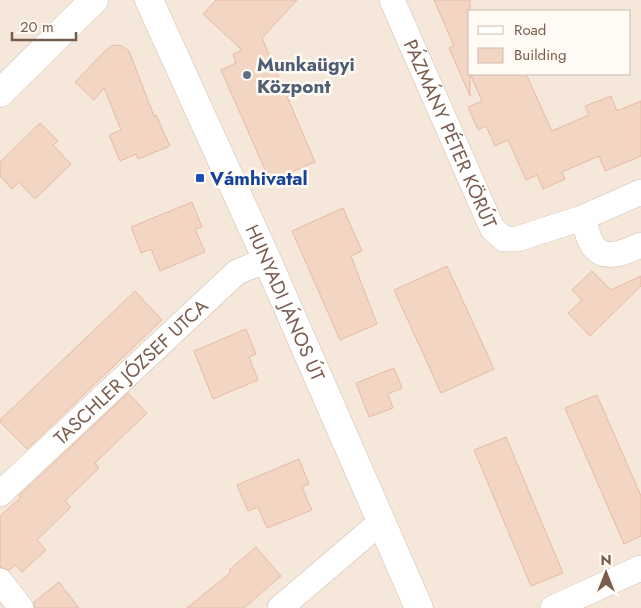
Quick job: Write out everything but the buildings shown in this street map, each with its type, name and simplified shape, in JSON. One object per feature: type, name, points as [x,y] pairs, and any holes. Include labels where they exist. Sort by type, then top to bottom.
[{"type":"street","points":[[0,93],[94,0]]},
{"type":"street","name":"HUNYADI JÁNOS ÚT","points":[[149,0],[267,260],[419,608]]},
{"type":"street","name":"PÁZMÁNY PÉTER KÖRÚT","points":[[392,0],[492,228],[504,239],[517,239],[582,218],[641,192]]},
{"type":"street","points":[[582,218],[594,247],[604,254],[621,254],[641,245]]},
{"type":"street","name":"TASCHLER JÓZSEF UTCA","points":[[0,494],[237,272],[267,260]]},
{"type":"street","points":[[280,608],[382,522]]},
{"type":"street","points":[[553,608],[641,569]]},
{"type":"street","points":[[0,581],[21,608]]},
{"type":"shaded area","points":[[0,0],[641,0],[641,608],[0,608]]},
{"type":"place","name":"Munkaügyi Központ","points":[[247,75]]},
{"type":"place","name":"Vámhivatal","points":[[200,178]]}]
